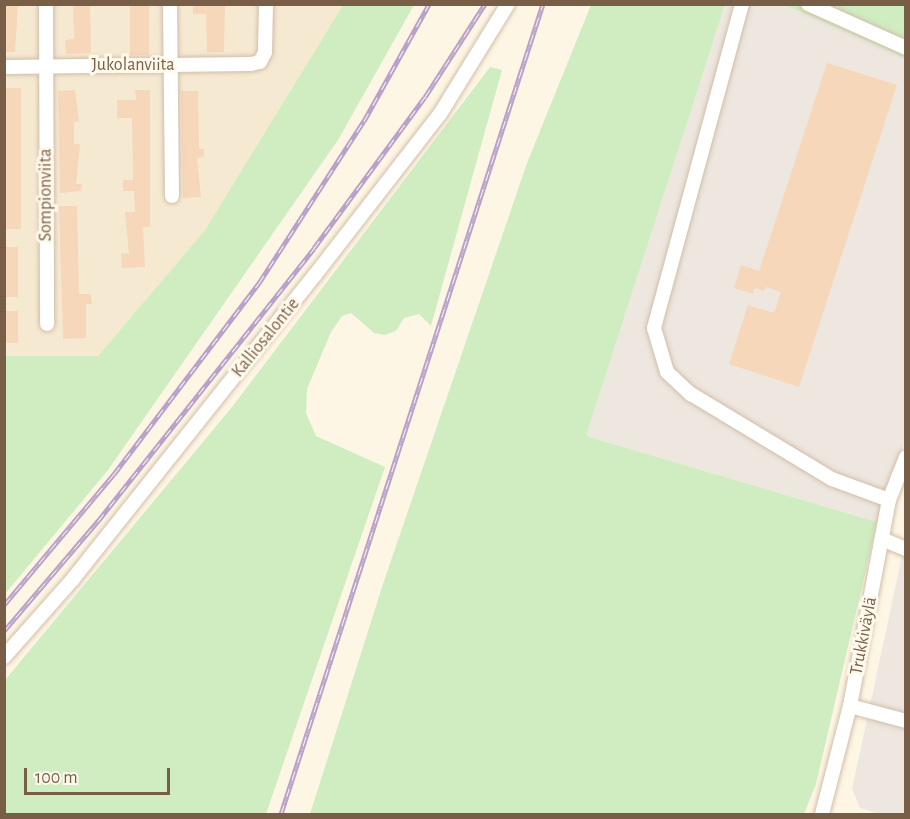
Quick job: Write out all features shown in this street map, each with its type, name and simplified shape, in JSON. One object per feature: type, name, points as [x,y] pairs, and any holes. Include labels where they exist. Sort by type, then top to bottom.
[{"type":"street","name":"Sompionviita","points":[[46,4],[47,324]]},
{"type":"street","points":[[170,4],[172,196]]},
{"type":"street","name":"Jukolanviita","points":[[4,67],[260,62],[265,52],[266,4]]},
{"type":"street","name":"Kalliosalontie","points":[[4,657],[73,579],[440,114],[508,4]]},
{"type":"street","points":[[742,4],[654,328],[663,361],[667,372],[691,394],[832,479],[889,500]]},
{"type":"street","points":[[813,6],[906,48]]},
{"type":"street","name":"Trukkiväylä","points":[[822,814],[850,706],[889,500],[906,457]]},
{"type":"street","points":[[882,539],[906,549]]},
{"type":"street","points":[[850,706],[906,721]]},
{"type":"shaded area","points":[[4,5],[343,5],[205,230],[98,356],[5,356]]},
{"type":"shaded area","points":[[725,5],[785,5],[905,58],[905,441],[877,522],[586,436]]},
{"type":"shaded area","points":[[905,542],[905,814],[880,814],[860,808],[852,789]]},
{"type":"green space","points":[[343,5],[414,5],[338,140],[108,470],[5,594],[5,356],[98,356],[205,230]]},
{"type":"green space","points":[[591,5],[725,5],[586,436],[877,522],[816,784],[804,814],[310,814],[383,584],[527,163]]},
{"type":"green space","points":[[785,5],[905,5],[905,58]]},
{"type":"green space","points":[[490,67],[502,70],[431,326],[419,314],[404,318],[396,331],[385,335],[374,333],[351,313],[342,316],[331,332],[307,389],[306,413],[316,436],[385,467],[266,814],[5,814],[5,680],[232,407]]},
{"type":"building","points":[[4,4],[18,4],[15,52],[4,52]]},
{"type":"building","points":[[73,4],[90,4],[91,53],[66,54],[65,40],[74,39]]},
{"type":"building","points":[[130,4],[149,4],[149,55],[130,55]]},
{"type":"building","points":[[193,4],[225,4],[224,52],[207,52],[206,14],[193,14]]},
{"type":"building","points":[[827,63],[897,85],[799,387],[729,364],[748,305],[774,313],[781,292],[766,287],[764,291],[755,288],[753,294],[734,288],[741,265],[759,271]]},
{"type":"building","points":[[4,88],[21,88],[21,229],[4,229]]},
{"type":"building","points":[[75,90],[79,122],[74,122],[74,144],[80,144],[76,184],[82,184],[81,191],[60,193],[58,91]]},
{"type":"building","points":[[135,90],[150,90],[150,227],[143,227],[145,267],[122,268],[121,253],[129,254],[125,212],[135,212],[134,191],[123,191],[123,180],[133,180],[132,118],[117,118],[117,100],[136,100]]},
{"type":"building","points":[[181,91],[198,91],[199,149],[204,149],[204,157],[197,158],[201,197],[183,198]]},
{"type":"building","points":[[59,206],[77,206],[79,294],[91,294],[92,304],[86,304],[86,338],[63,339]]},
{"type":"building","points":[[4,247],[18,247],[18,297],[4,297]]},
{"type":"building","points":[[4,311],[18,311],[18,343],[4,343]]},
{"type":"railway","points":[[4,605],[114,474],[259,283],[364,121],[429,4]]},
{"type":"railway","points":[[4,631],[98,521],[314,248],[425,97],[485,4]]},
{"type":"railway","points":[[281,814],[543,4]]}]
